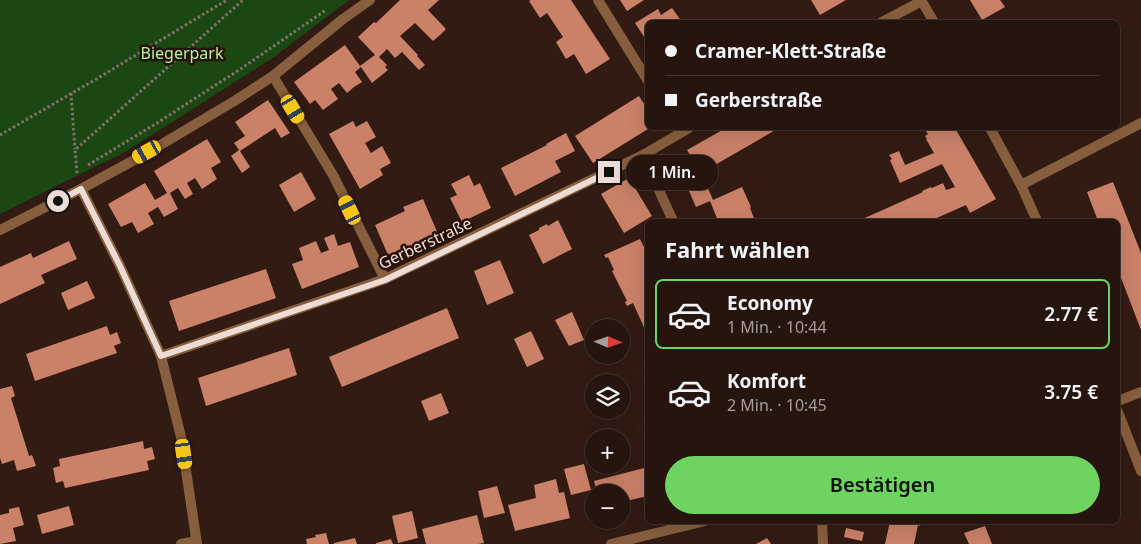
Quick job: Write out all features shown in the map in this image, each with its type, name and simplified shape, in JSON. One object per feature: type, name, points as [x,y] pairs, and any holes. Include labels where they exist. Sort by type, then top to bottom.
[{"type":"street","points":[[0,230],[81,189],[228,105],[273,76],[370,0]]},
{"type":"street","points":[[598,0],[645,76]]},
{"type":"street","points":[[886,20],[922,0],[933,20]]},
{"type":"street","points":[[273,76],[333,175],[385,280]]},
{"type":"street","points":[[1022,185],[1141,123]]},
{"type":"street","name":"Gerberstraße","points":[[161,356],[385,280],[643,155],[677,130]]},
{"type":"street","points":[[991,130],[1022,185],[1036,219]]},
{"type":"street","points":[[643,155],[672,219]]},
{"type":"street","points":[[81,189],[120,266],[161,356],[181,437],[196,542],[181,544]]},
{"type":"street","points":[[1120,401],[1141,392]]},
{"type":"street","points":[[1120,417],[1141,471]]},
{"type":"street","points":[[611,544],[694,524]]},
{"type":"street","points":[[822,524],[824,544]]},
{"type":"path","points":[[0,135],[228,0]]},
{"type":"path","points":[[75,150],[243,0]]},
{"type":"path","points":[[72,93],[78,176],[90,164],[249,63],[333,5]]},
{"type":"green space","name":"Biegerpark","points":[[0,0],[349,0],[274,57],[127,151],[0,214]]},
{"type":"building","points":[[400,0],[439,0],[428,10],[446,29],[440,35],[433,41],[415,23],[400,36],[425,65],[419,70],[402,52],[395,58],[387,49],[379,57],[387,65],[385,67],[388,70],[372,83],[361,67],[355,72],[362,82],[347,93],[339,83],[331,89],[338,99],[323,110],[315,100],[310,104],[294,82],[345,45],[360,66],[375,55],[358,37]]},
{"type":"building","points":[[571,0],[610,59],[586,74],[574,54],[566,59],[556,42],[563,37],[547,13],[540,18],[529,1]]},
{"type":"building","points":[[620,0],[644,0],[627,11]]},
{"type":"building","points":[[811,0],[846,0],[820,15]]},
{"type":"building","points":[[970,0],[1000,0],[1005,7],[982,20]]},
{"type":"building","points":[[672,8],[681,20],[645,20],[645,38],[635,23],[658,9],[661,15]]},
{"type":"building","points":[[639,96],[645,105],[646,130],[593,163],[575,136]]},
{"type":"building","points":[[268,100],[290,133],[281,138],[275,128],[240,151],[250,167],[242,173],[231,156],[239,150],[234,143],[245,136],[235,122]]},
{"type":"building","points":[[353,121],[356,127],[367,121],[376,137],[365,143],[371,153],[382,146],[391,163],[380,169],[383,175],[360,189],[329,134]]},
{"type":"building","points":[[722,130],[776,130],[701,173],[687,150]]},
{"type":"building","points":[[925,130],[956,130],[996,199],[970,213],[966,205],[934,219],[862,219],[931,187],[943,183],[946,190],[955,187],[942,164],[900,183],[889,155],[899,151],[905,165],[934,153],[925,136],[928,134]]},
{"type":"building","points":[[566,133],[575,151],[555,161],[561,172],[515,196],[501,168],[547,145]]},
{"type":"building","points":[[207,139],[221,162],[211,168],[217,179],[202,189],[195,178],[187,183],[193,194],[185,199],[178,188],[170,193],[178,209],[164,217],[158,207],[148,213],[154,224],[138,233],[132,222],[121,227],[108,204],[145,183],[155,200],[167,193],[154,171]]},
{"type":"building","points":[[301,172],[316,199],[294,212],[279,185]]},
{"type":"building","points":[[469,175],[474,186],[480,183],[491,208],[462,222],[450,198],[457,195],[451,184]]},
{"type":"building","points":[[629,178],[652,216],[624,233],[601,194]]},
{"type":"building","points":[[705,181],[713,200],[742,187],[754,219],[717,219],[710,201],[696,207],[688,189]]},
{"type":"building","points":[[1113,182],[1141,253],[1141,330],[1120,275],[1120,219],[1097,219],[1087,192]]},
{"type":"building","points":[[423,199],[438,234],[409,248],[388,255],[375,225],[405,211],[403,207]]},
{"type":"building","points":[[558,220],[572,249],[543,264],[529,235],[539,230],[539,228],[547,224],[548,226]]},
{"type":"building","points":[[334,234],[338,246],[350,242],[359,267],[302,289],[292,264],[303,260],[299,248],[316,241],[321,253],[329,250],[324,238]]},
{"type":"building","points":[[640,239],[645,249],[645,329],[633,303],[627,306],[625,302],[627,301],[612,271],[614,270],[608,257],[606,258],[604,255]]},
{"type":"building","points":[[69,241],[77,259],[41,275],[45,283],[0,304],[0,267],[31,253],[33,258]]},
{"type":"building","points":[[500,260],[514,293],[487,305],[474,271]]},
{"type":"building","points":[[266,269],[276,298],[179,331],[169,301]]},
{"type":"building","points":[[87,281],[95,298],[68,310],[61,293]]},
{"type":"building","points":[[447,308],[459,338],[342,387],[329,357]]},
{"type":"building","points":[[572,312],[584,340],[569,346],[555,320]]},
{"type":"building","points":[[107,326],[110,335],[117,332],[121,343],[114,346],[117,353],[35,381],[26,354]]},
{"type":"building","points":[[531,331],[544,359],[527,367],[514,339]]},
{"type":"building","points":[[289,348],[297,375],[206,406],[198,378]]},
{"type":"building","points":[[12,386],[15,396],[11,398],[29,456],[32,455],[36,466],[17,471],[14,460],[2,464],[0,458],[0,389]]},
{"type":"building","points":[[441,393],[449,413],[429,421],[421,401]]},
{"type":"building","points":[[143,441],[144,449],[152,447],[155,459],[147,461],[149,470],[65,488],[63,481],[56,483],[53,468],[60,466],[59,459]]},
{"type":"building","points":[[584,464],[585,474],[587,474],[589,484],[585,484],[585,492],[571,495],[564,469]]},
{"type":"building","points":[[645,468],[645,497],[630,500],[630,484],[595,484],[594,481],[621,474],[630,474],[630,472]]},
{"type":"building","points":[[556,479],[559,493],[564,492],[570,518],[515,531],[508,505],[536,498],[534,485]]},
{"type":"building","points":[[497,486],[505,513],[484,518],[478,491]]},
{"type":"building","points":[[69,506],[74,525],[42,534],[37,515]]},
{"type":"building","points":[[19,507],[24,525],[13,528],[16,541],[0,544],[0,515],[9,513],[9,509]]},
{"type":"building","points":[[412,511],[418,538],[398,543],[392,516]]},
{"type":"building","points":[[477,515],[484,543],[426,544],[422,529]]},
{"type":"building","points":[[889,524],[920,524],[920,526],[918,525],[914,544],[885,544]]},
{"type":"building","points":[[985,526],[992,544],[969,544],[964,533]]},
{"type":"building","points":[[846,528],[864,532],[862,541],[844,537]]},
{"type":"building","points":[[326,533],[329,544],[307,544],[306,539]]},
{"type":"building","points":[[355,538],[357,544],[334,544],[334,543]]},
{"type":"building","points":[[767,538],[771,544],[756,544]]},
{"type":"building","points":[[391,539],[393,544],[376,544],[376,543]]},
{"type":"route","points":[[58,201],[81,189],[120,266],[161,356],[385,280],[609,172]]}]
